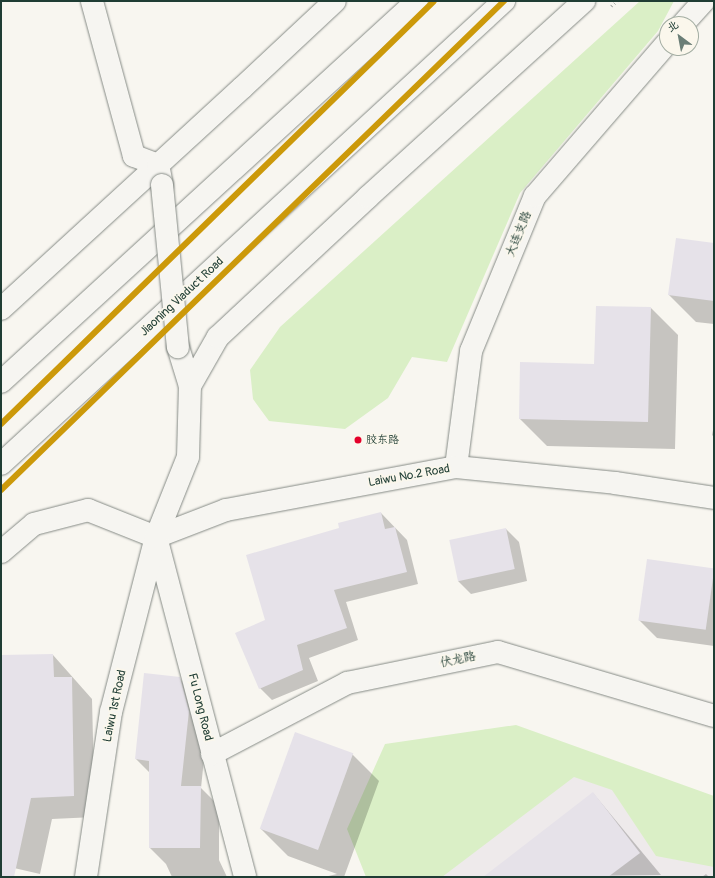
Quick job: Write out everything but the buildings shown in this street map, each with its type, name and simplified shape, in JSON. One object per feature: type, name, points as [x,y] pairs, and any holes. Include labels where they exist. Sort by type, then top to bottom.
[{"type":"main road","points":[[92,1],[134,156],[160,175],[178,347],[190,386]]},
{"type":"main road","points":[[1,309],[160,175],[242,88],[335,1]]},
{"type":"main road","points":[[1,382],[417,1]]},
{"type":"main road","name":"Jiaoning Viaduct Road","points":[[1,464],[504,1]]},
{"type":"main road","points":[[190,386],[218,337],[368,197],[584,1]]},
{"type":"main road","points":[[690,16],[704,1]]},
{"type":"main road","name":"大连支路","points":[[456,467],[471,351],[535,196],[659,52]]},
{"type":"main road","name":"Laiwu 1st Road","points":[[86,877],[111,712],[156,537],[188,457],[190,386]]},
{"type":"main road","name":"Laiwu No.2 Road","points":[[156,537],[226,510],[456,467],[615,483],[714,498]]},
{"type":"main road","points":[[1,552],[34,524],[88,510],[156,537]]},
{"type":"main road","name":"Fu Long Road","points":[[156,537],[245,877]]},
{"type":"main road","name":"伏龙路","points":[[212,754],[347,683],[498,652],[714,716]]},
{"type":"shaded area","points":[[486,729],[578,750],[714,820],[714,877],[378,877],[373,771]]},
{"type":"green space","points":[[640,1],[674,1],[666,16],[659,16],[658,31],[520,193],[447,362],[412,357],[388,398],[345,429],[269,421],[253,399],[250,370],[280,327]]},
{"type":"green space","points":[[516,725],[714,796],[714,867],[656,856],[612,790],[574,777],[442,877],[366,877],[347,829],[385,744]]},
{"type":"transit line","points":[[1,424],[434,1]]},
{"type":"transit line","points":[[1,490],[504,1]]},
{"type":"place","name":"胶东路","points":[[358,440]]}]
